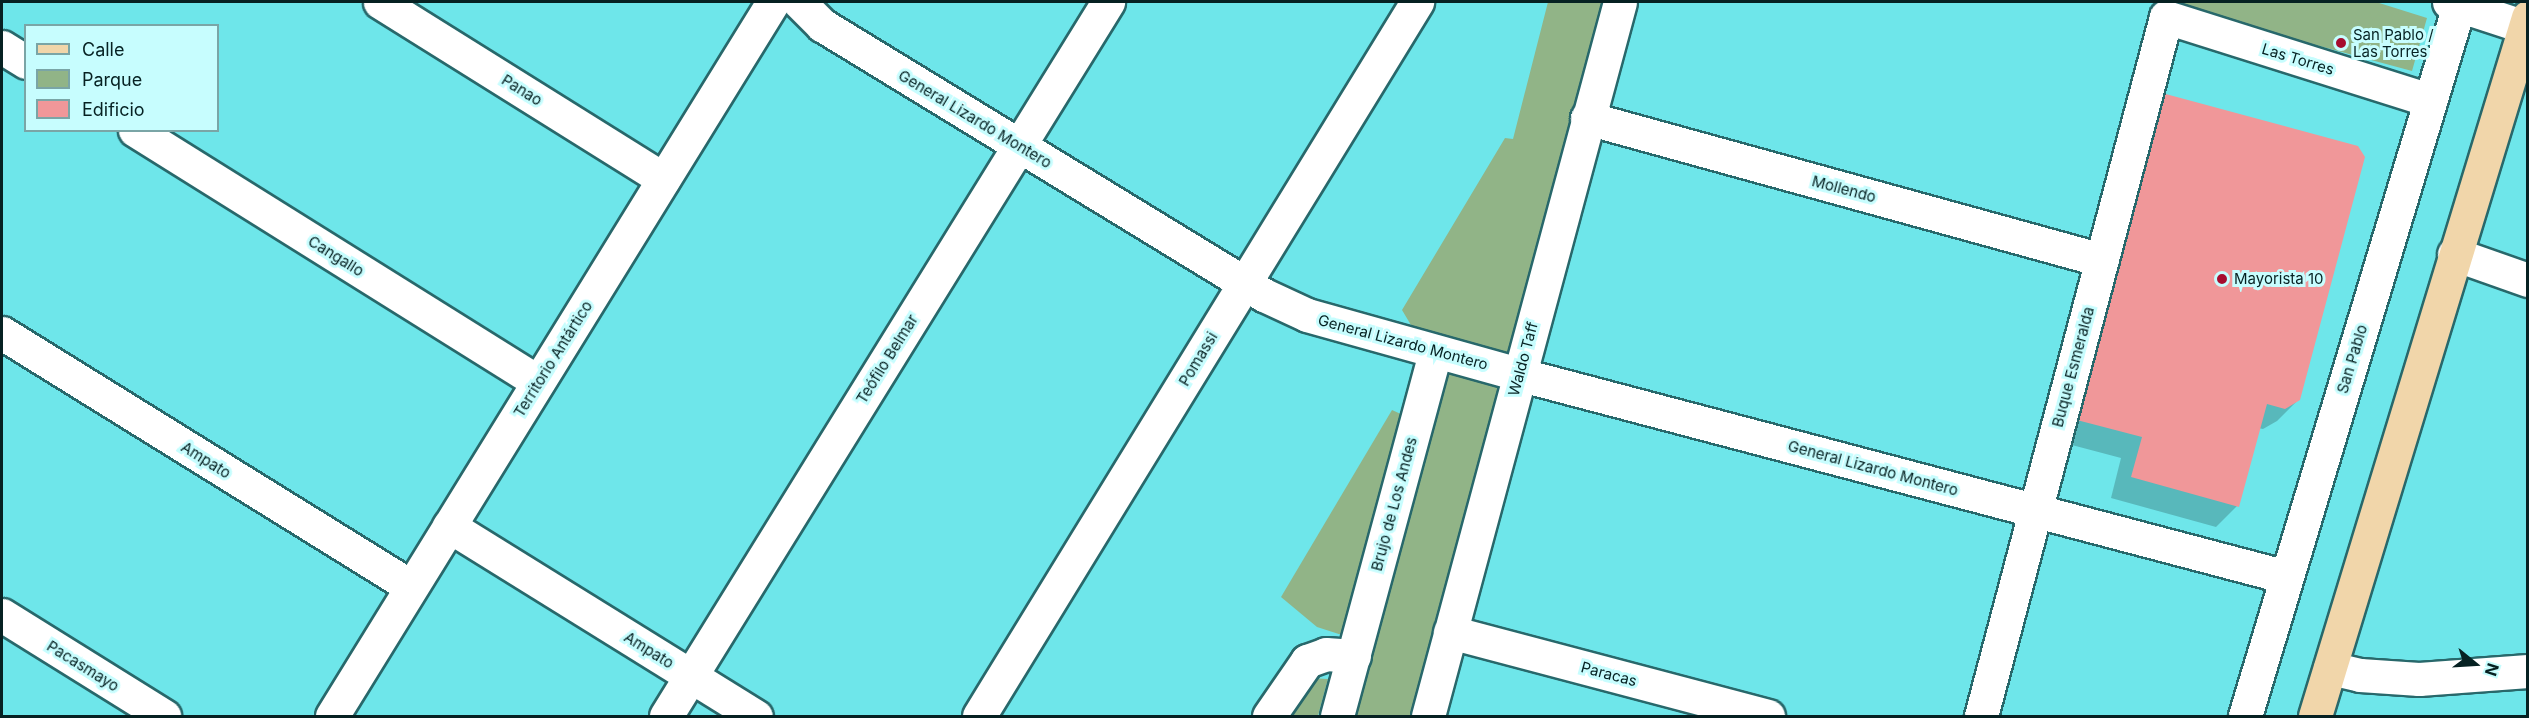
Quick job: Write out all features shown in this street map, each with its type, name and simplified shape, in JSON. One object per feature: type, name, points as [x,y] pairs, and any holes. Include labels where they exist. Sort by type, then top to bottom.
[{"type":"main road","points":[[2315,717],[2454,254],[2526,24]]},
{"type":"street","name":"Panao","points":[[380,2],[663,179]]},
{"type":"street","name":"Territorio Antártico","points":[[332,717],[773,2]]},
{"type":"street","name":"General Lizardo Montero","points":[[800,2],[822,25],[1244,283],[1307,315],[1435,352],[2287,577]]},
{"type":"street","name":"Teófilo Belmar","points":[[666,717],[1108,2]]},
{"type":"street","name":"Pomassi","points":[[979,717],[1417,2]]},
{"type":"street","name":"Waldo Taff","points":[[1428,717],[1518,374],[1620,2]]},
{"type":"street","points":[[2456,3],[2526,24]]},
{"type":"street","name":"San Pablo","points":[[2245,717],[2430,100],[2456,3]]},
{"type":"street","name":"Las Torres","points":[[2166,18],[2430,100]]},
{"type":"street","name":"Buque Esmeralda","points":[[1981,717],[2166,18]]},
{"type":"street","points":[[2,47],[24,61]]},
{"type":"street","name":"Mollendo","points":[[1587,118],[2102,260]]},
{"type":"street","name":"Cangallo","points":[[138,132],[538,382]]},
{"type":"street","points":[[2454,254],[2528,280]]},
{"type":"street","name":"Ampato","points":[[2,333],[411,587]]},
{"type":"street","name":"Brujo de Los Andes","points":[[1337,717],[1435,352]]},
{"type":"street","name":"Ampato","points":[[449,526],[756,717]]},
{"type":"street","name":"Pacasmayo","points":[[2,615],[164,717]]},
{"type":"street","name":"Paracas","points":[[1450,632],[1768,717]]},
{"type":"street","points":[[1269,717],[1307,661],[1326,654],[1354,656]]},
{"type":"street","points":[[2330,668],[2360,675],[2419,679],[2528,672]]},
{"type":"green space","points":[[1548,2],[1607,2],[1415,716],[1355,716],[1442,377],[1402,310],[1505,138],[1513,139]]},
{"type":"green space","points":[[2156,2],[2376,2],[2427,18],[2412,71]]},
{"type":"green space","points":[[1392,410],[1403,415],[1345,636],[1317,627],[1281,597]]},
{"type":"green space","points":[[1308,678],[1328,679],[1318,716],[1284,716]]},
{"type":"building","name":"Mayorista 10","points":[[2162,93],[2358,146],[2365,157],[2300,400],[2285,409],[2267,404],[2239,507],[2131,477],[2142,437],[2073,419]]},
{"type":"place","name":"San Pablo / Las Torres","points":[[2341,43]]},
{"type":"place","name":"Mayorista 10","points":[[2222,279]]}]
